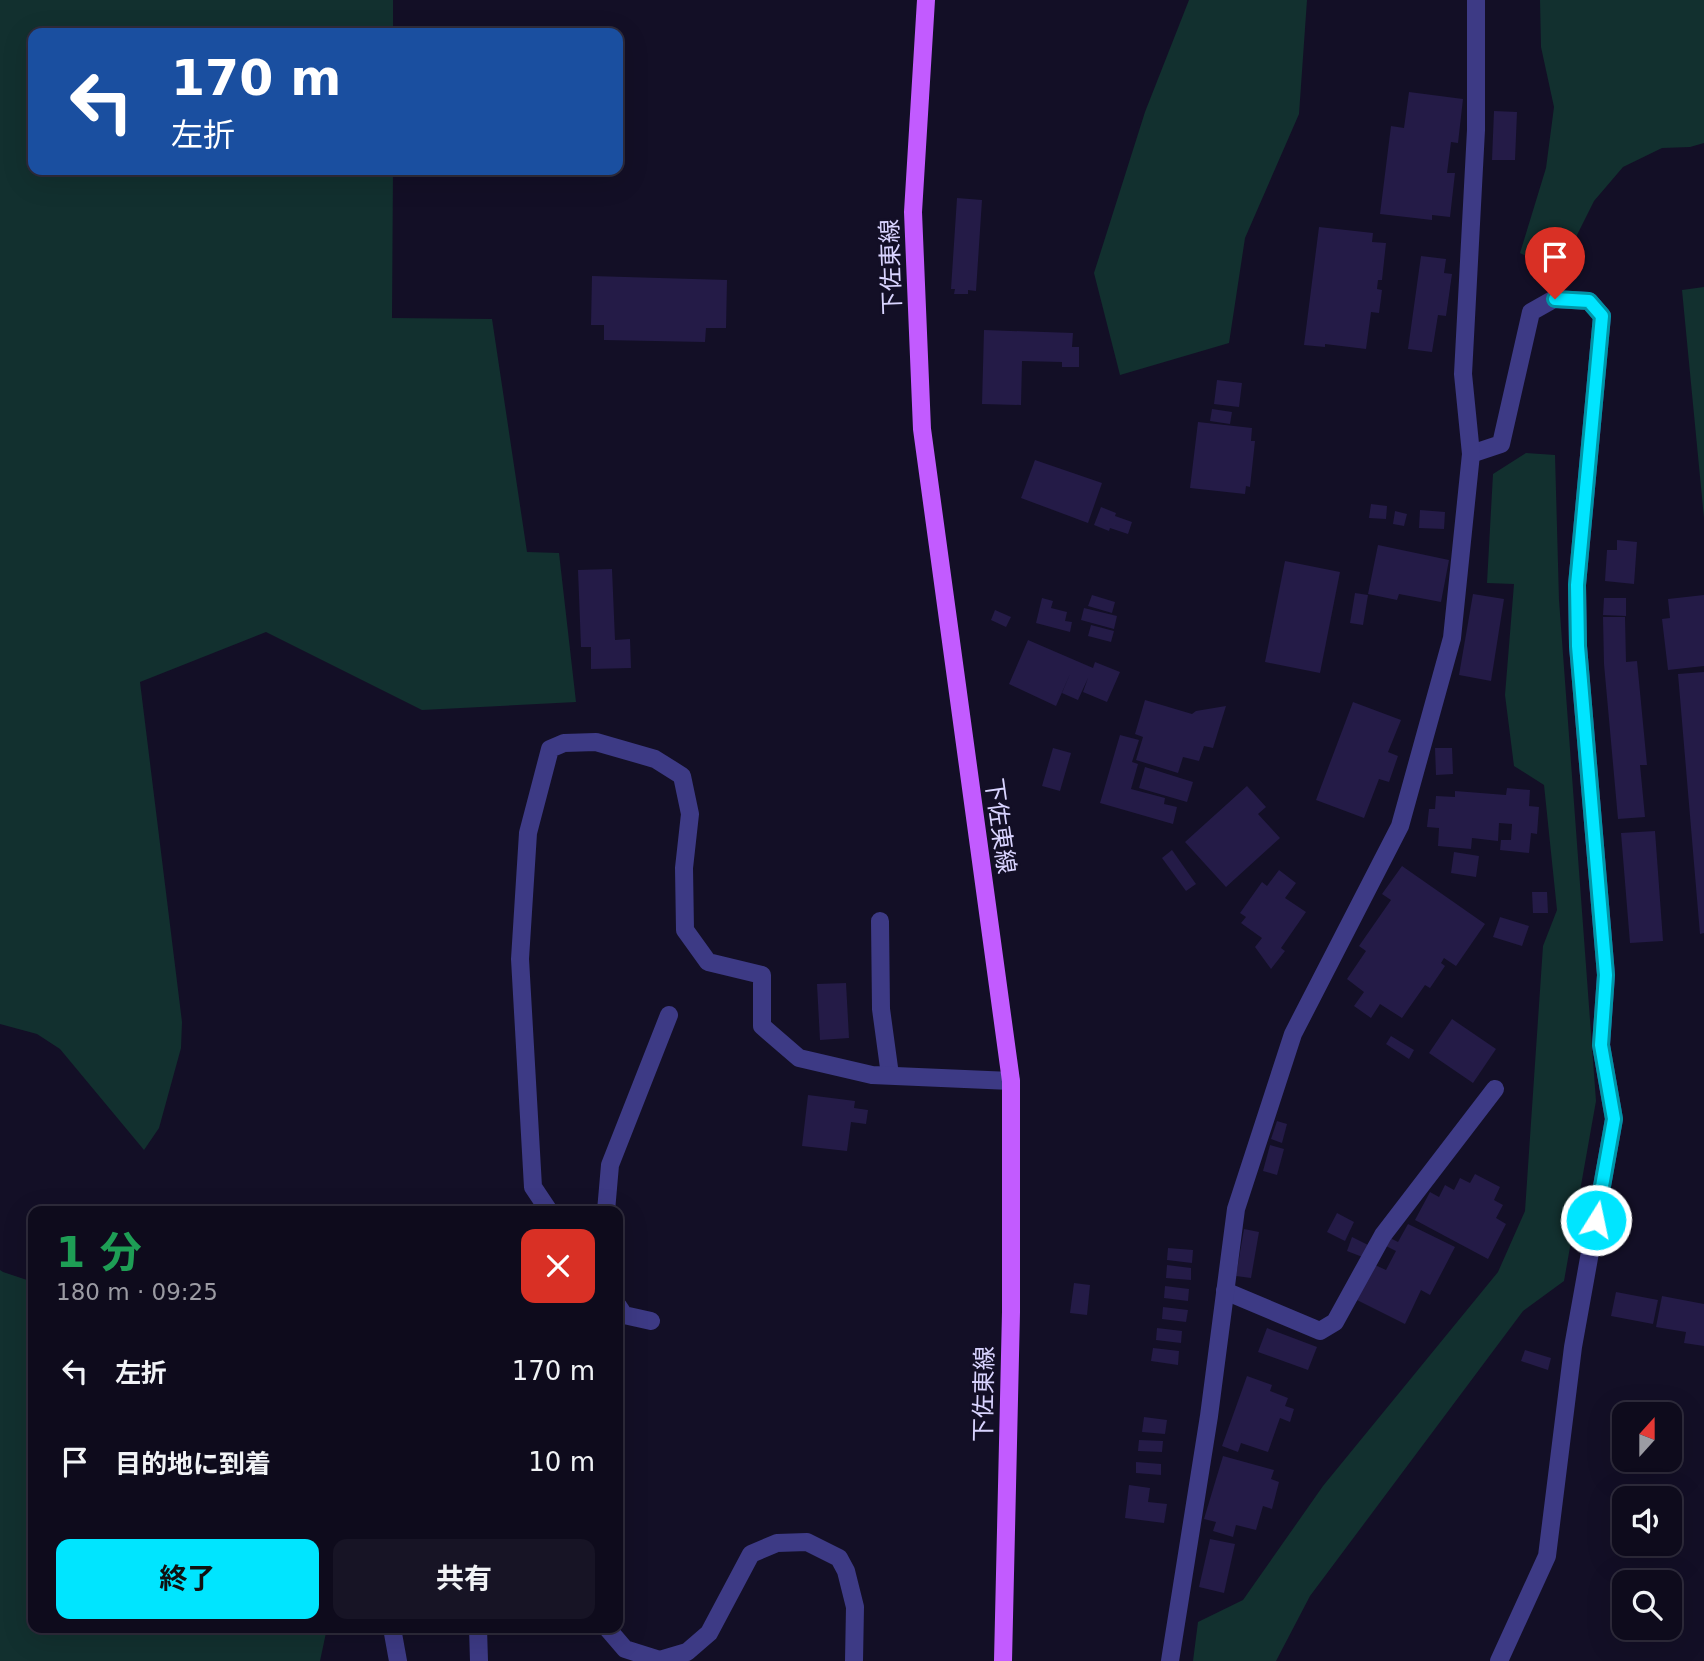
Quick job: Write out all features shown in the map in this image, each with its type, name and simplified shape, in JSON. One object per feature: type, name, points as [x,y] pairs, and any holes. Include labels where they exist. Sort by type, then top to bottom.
[{"type":"main road","name":"下佐東線","points":[[926,0],[913,212],[922,429],[1011,1081],[1011,1312],[1003,1661]]},
{"type":"street","points":[[1170,1661],[1209,1416],[1236,1209],[1293,1034],[1400,826],[1452,638],[1471,454],[1463,374],[1476,130],[1476,0]]},
{"type":"street","points":[[1471,454],[1502,444],[1531,312],[1555,299],[1589,301],[1602,316],[1577,585],[1578,646],[1606,975],[1601,1045],[1614,1119],[1573,1347],[1547,1556],[1499,1661]]},
{"type":"street","points":[[546,1206],[533,1187],[520,959],[528,834],[550,749],[564,743],[596,742],[655,759],[681,776],[690,814],[684,867],[685,930],[708,962],[762,975],[762,1026],[799,1059],[872,1075],[1011,1081]]},
{"type":"street","points":[[880,920],[881,1009],[890,1075]]},
{"type":"street","points":[[607,1206],[610,1165],[669,1015]]},
{"type":"street","points":[[1225,1291],[1320,1331],[1335,1322],[1383,1235],[1495,1090]]},
{"type":"street","points":[[623,1314],[651,1321]]},
{"type":"street","points":[[611,1633],[625,1649],[660,1660],[687,1652],[709,1633],[751,1554],[777,1543],[807,1542],[839,1558],[846,1571],[855,1606],[854,1661]]},
{"type":"street","points":[[393,1633],[398,1661]]},
{"type":"street","points":[[478,1633],[479,1661]]},
{"type":"green space","points":[[0,0],[393,0],[393,28],[28,28],[28,175],[393,175],[392,318],[492,319],[527,552],[559,553],[576,702],[422,710],[266,632],[140,682],[182,1022],[181,1048],[159,1128],[144,1150],[60,1049],[37,1034],[0,1024]]},
{"type":"green space","points":[[1189,0],[1307,0],[1299,114],[1245,238],[1229,343],[1120,375],[1094,273],[1145,112]]},
{"type":"green space","points":[[1540,0],[1704,0],[1704,143],[1690,147],[1662,148],[1623,167],[1594,201],[1569,251],[1558,262],[1545,265],[1520,253],[1546,168],[1554,107],[1541,47]]},
{"type":"green space","points":[[1704,287],[1704,518],[1682,290]]},
{"type":"green space","points":[[1526,453],[1555,455],[1559,600],[1596,1101],[1564,1281],[1523,1311],[1310,1596],[1276,1661],[1193,1661],[1198,1622],[1243,1600],[1323,1486],[1498,1272],[1525,1211],[1543,946],[1557,910],[1544,785],[1514,766],[1505,695],[1514,584],[1487,583],[1493,474]]},
{"type":"green space","points":[[0,1270],[28,1280],[28,1633],[326,1633],[320,1661],[0,1661]]},
{"type":"building","points":[[1409,92],[1463,99],[1458,143],[1451,142],[1447,173],[1455,173],[1450,217],[1432,215],[1432,220],[1380,214],[1391,126],[1404,128]]},
{"type":"building","points":[[1494,111],[1517,112],[1515,160],[1492,160]]},
{"type":"building","points":[[957,198],[982,200],[976,291],[968,290],[968,294],[954,294],[955,289],[951,289]]},
{"type":"building","points":[[1319,227],[1373,233],[1372,242],[1386,243],[1382,280],[1378,280],[1377,289],[1382,290],[1379,313],[1371,312],[1366,349],[1325,344],[1325,347],[1304,345]]},
{"type":"building","points":[[1421,256],[1446,259],[1444,273],[1452,274],[1446,316],[1438,315],[1432,352],[1408,349]]},
{"type":"building","points":[[592,276],[727,280],[726,328],[706,328],[705,342],[604,340],[604,325],[591,325]]},
{"type":"building","points":[[984,330],[1073,333],[1072,347],[1079,347],[1079,367],[1062,367],[1062,362],[1022,361],[1021,405],[982,404]]},
{"type":"building","points":[[1217,380],[1242,383],[1239,407],[1214,404]]},
{"type":"building","points":[[1212,409],[1232,412],[1230,424],[1210,421]]},
{"type":"building","points":[[1198,422],[1252,428],[1251,441],[1255,441],[1250,487],[1246,486],[1245,494],[1190,488]]},
{"type":"building","points":[[1035,460],[1102,483],[1088,523],[1021,498]]},
{"type":"building","points":[[1371,504],[1387,506],[1386,519],[1369,518]]},
{"type":"building","points":[[1101,507],[1132,522],[1128,534],[1094,525]]},
{"type":"building","points":[[1420,510],[1445,512],[1444,529],[1419,528]]},
{"type":"building","points":[[1395,511],[1407,514],[1404,526],[1393,524]]},
{"type":"building","points":[[1617,540],[1637,542],[1634,584],[1605,581],[1607,550],[1617,550]]},
{"type":"building","points":[[1378,545],[1449,560],[1441,602],[1399,594],[1397,600],[1368,594]]},
{"type":"building","points":[[1285,561],[1340,572],[1320,673],[1265,662]]},
{"type":"building","points":[[612,569],[615,640],[630,639],[631,668],[591,669],[591,647],[581,647],[578,570]]},
{"type":"building","points":[[1355,593],[1368,595],[1363,625],[1350,623]]},
{"type":"building","points":[[1473,594],[1504,599],[1491,681],[1459,675]]},
{"type":"building","points":[[1092,595],[1115,602],[1112,613],[1088,606]]},
{"type":"building","points":[[1704,595],[1704,666],[1668,670],[1662,619],[1670,618],[1668,599]]},
{"type":"building","points":[[1042,598],[1053,601],[1051,608],[1067,612],[1065,621],[1072,622],[1070,632],[1036,623]]},
{"type":"building","points":[[1604,598],[1626,598],[1626,616],[1603,615]]},
{"type":"building","points":[[1084,608],[1117,616],[1114,629],[1081,620]]},
{"type":"building","points":[[995,610],[1011,617],[1006,627],[991,620]]},
{"type":"building","points":[[1603,617],[1625,617],[1626,662],[1637,661],[1647,765],[1640,765],[1645,817],[1618,819],[1604,664]]},
{"type":"building","points":[[1091,625],[1114,631],[1111,642],[1088,636]]},
{"type":"building","points":[[1028,640],[1093,668],[1095,662],[1120,672],[1107,702],[1083,692],[1088,678],[1078,700],[1062,693],[1070,674],[1056,706],[1009,684]]},
{"type":"building","points":[[1704,672],[1704,933],[1700,934],[1678,674]]},
{"type":"building","points":[[1145,700],[1192,714],[1226,706],[1213,748],[1204,746],[1199,761],[1183,757],[1178,773],[1136,760],[1143,737],[1135,734]]},
{"type":"building","points":[[1353,702],[1401,720],[1388,752],[1398,756],[1389,782],[1379,779],[1364,818],[1316,800]]},
{"type":"building","points":[[1120,735],[1139,740],[1132,762],[1138,764],[1131,789],[1165,798],[1164,804],[1177,807],[1173,824],[1100,803]]},
{"type":"building","points":[[1053,748],[1071,753],[1060,791],[1042,786]]},
{"type":"building","points":[[1435,748],[1452,748],[1453,774],[1436,775]]},
{"type":"building","points":[[1145,767],[1193,782],[1187,802],[1139,788]]},
{"type":"building","points":[[1247,786],[1266,807],[1258,814],[1280,838],[1226,887],[1185,842]]},
{"type":"building","points":[[1507,788],[1530,790],[1529,806],[1539,807],[1537,834],[1531,833],[1529,853],[1500,850],[1501,840],[1511,840],[1512,824],[1499,823],[1498,841],[1472,838],[1471,849],[1438,846],[1439,828],[1427,827],[1429,809],[1435,809],[1436,796],[1455,797],[1455,791],[1506,795]]},
{"type":"building","points":[[1655,831],[1663,941],[1630,943],[1621,833]]},
{"type":"building","points":[[1172,850],[1196,884],[1186,891],[1162,858]]},
{"type":"building","points":[[1454,852],[1479,856],[1476,877],[1451,873]]},
{"type":"building","points":[[1402,866],[1485,924],[1456,966],[1444,958],[1441,963],[1445,966],[1430,988],[1425,985],[1402,1018],[1380,1004],[1371,1018],[1354,1006],[1364,992],[1347,979],[1366,951],[1359,946],[1391,900],[1382,894]]},
{"type":"building","points":[[1279,870],[1296,883],[1285,898],[1306,912],[1281,948],[1285,951],[1271,969],[1255,947],[1262,938],[1241,923],[1246,917],[1240,913],[1262,882],[1267,886]]},
{"type":"building","points":[[1532,892],[1547,892],[1548,913],[1533,913]]},
{"type":"building","points":[[1500,917],[1529,926],[1522,946],[1493,937]]},
{"type":"building","points":[[846,983],[849,1038],[820,1040],[817,984]]},
{"type":"building","points":[[1452,1019],[1496,1049],[1473,1083],[1429,1053]]},
{"type":"building","points":[[1391,1036],[1414,1050],[1409,1059],[1386,1044]]},
{"type":"building","points":[[808,1095],[855,1101],[854,1108],[868,1110],[866,1124],[851,1122],[847,1151],[802,1146]]},
{"type":"building","points":[[1277,1121],[1287,1124],[1282,1143],[1271,1139]]},
{"type":"building","points":[[1270,1145],[1284,1149],[1277,1175],[1263,1171]]},
{"type":"building","points":[[1475,1174],[1500,1187],[1494,1200],[1503,1205],[1496,1218],[1506,1224],[1488,1259],[1415,1220],[1430,1192],[1439,1197],[1445,1185],[1454,1190],[1460,1178],[1470,1183]]},
{"type":"building","points":[[1337,1213],[1354,1222],[1345,1241],[1327,1232]]},
{"type":"building","points":[[1408,1224],[1455,1247],[1430,1295],[1421,1290],[1405,1324],[1357,1300],[1375,1265],[1386,1270],[1396,1251],[1386,1246],[1390,1238],[1398,1242]]},
{"type":"building","points":[[1244,1229],[1259,1232],[1251,1278],[1236,1276]]},
{"type":"building","points":[[1352,1237],[1370,1246],[1365,1258],[1347,1251]]},
{"type":"building","points":[[1168,1248],[1193,1250],[1192,1263],[1167,1260]]},
{"type":"building","points":[[1167,1265],[1191,1268],[1191,1280],[1166,1278]]},
{"type":"building","points":[[1074,1283],[1090,1285],[1087,1315],[1070,1313]]},
{"type":"building","points":[[1165,1286],[1189,1289],[1188,1301],[1164,1298]]},
{"type":"building","points":[[1616,1292],[1658,1300],[1653,1324],[1611,1316]]},
{"type":"building","points":[[1662,1296],[1704,1304],[1704,1346],[1684,1343],[1686,1332],[1656,1327]]},
{"type":"building","points":[[1163,1307],[1188,1310],[1186,1322],[1162,1319]]},
{"type":"building","points":[[1157,1328],[1182,1331],[1181,1343],[1156,1340]]},
{"type":"building","points":[[1267,1328],[1317,1347],[1308,1370],[1258,1352]]},
{"type":"building","points":[[1153,1348],[1179,1351],[1178,1365],[1151,1361]]},
{"type":"building","points":[[1525,1350],[1551,1358],[1548,1370],[1521,1361]]},
{"type":"building","points":[[1247,1376],[1272,1385],[1270,1391],[1288,1398],[1285,1406],[1294,1409],[1290,1422],[1280,1418],[1268,1452],[1241,1443],[1238,1452],[1222,1446]]},
{"type":"building","points":[[1144,1417],[1167,1420],[1165,1434],[1142,1432]]},
{"type":"building","points":[[1139,1440],[1163,1441],[1162,1452],[1138,1451]]},
{"type":"building","points":[[1223,1456],[1274,1470],[1271,1479],[1279,1482],[1272,1509],[1263,1506],[1256,1530],[1236,1525],[1233,1537],[1213,1531],[1216,1522],[1204,1519]]},
{"type":"building","points":[[1136,1462],[1161,1464],[1161,1475],[1136,1473]]},
{"type":"building","points":[[1129,1485],[1150,1488],[1148,1502],[1167,1504],[1164,1523],[1125,1518]]},
{"type":"building","points":[[1210,1539],[1235,1544],[1224,1593],[1199,1587]]},
{"type":"route","points":[[1555,299],[1589,301],[1602,316],[1577,585],[1578,646],[1606,975],[1601,1045],[1614,1119],[1596,1220]]}]
